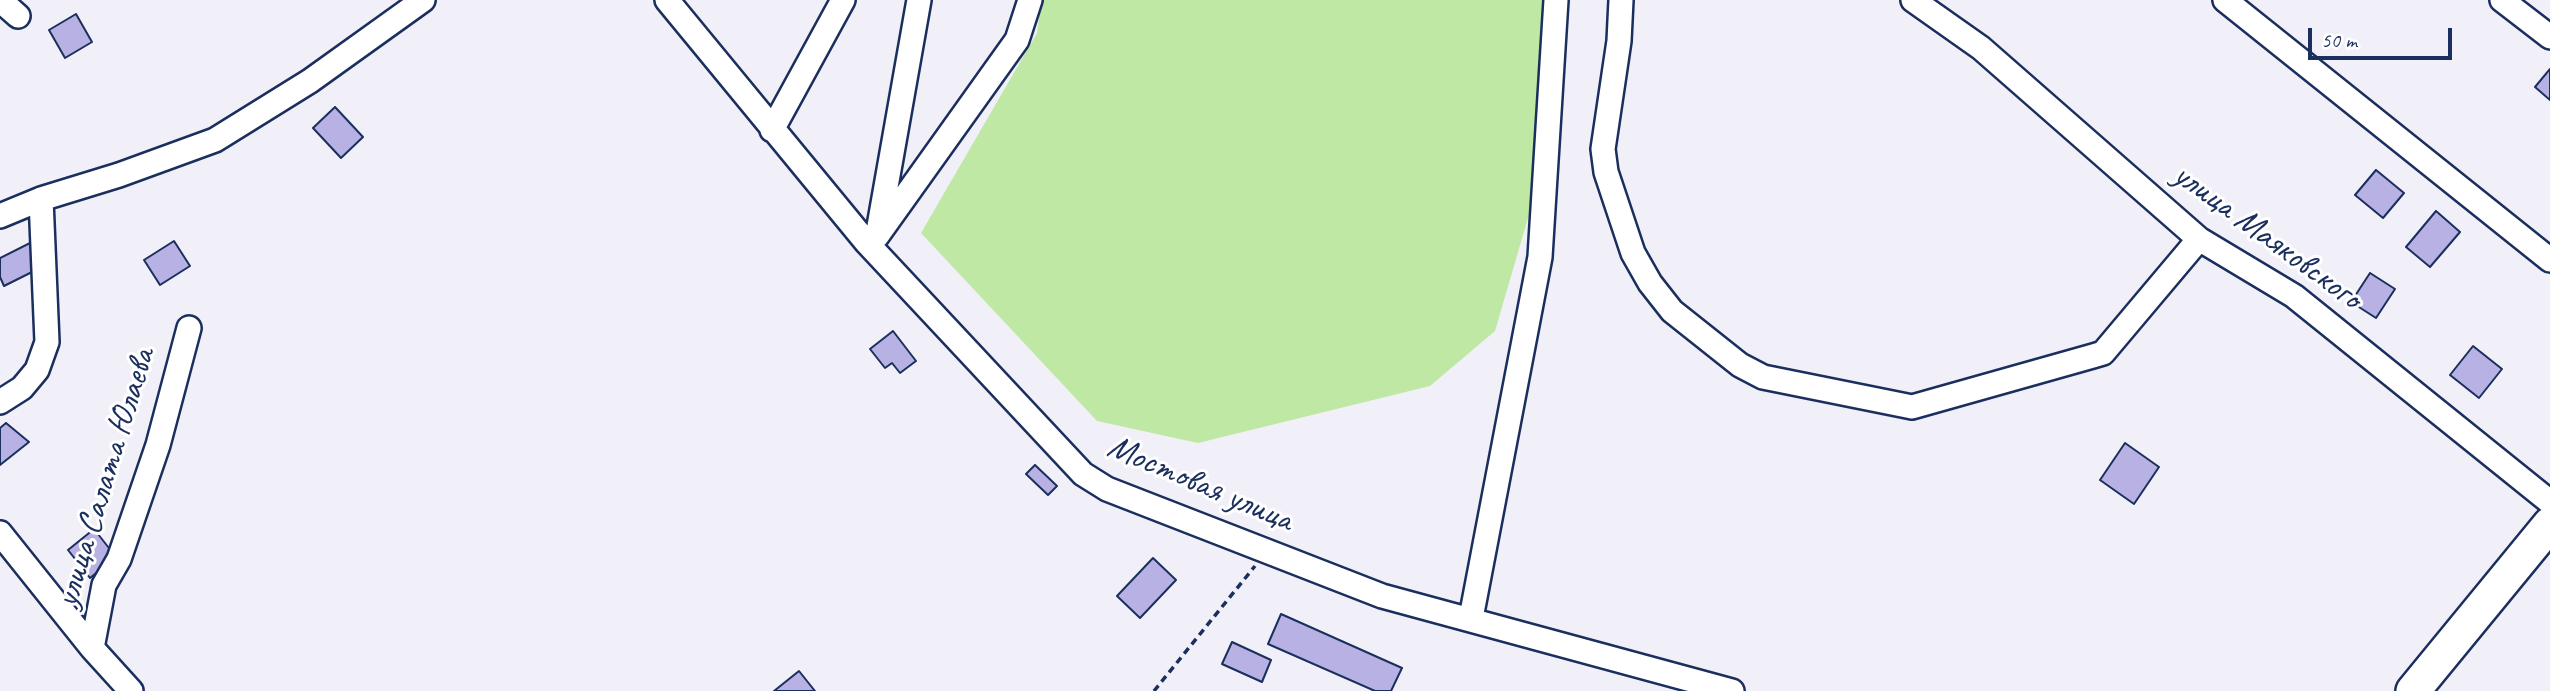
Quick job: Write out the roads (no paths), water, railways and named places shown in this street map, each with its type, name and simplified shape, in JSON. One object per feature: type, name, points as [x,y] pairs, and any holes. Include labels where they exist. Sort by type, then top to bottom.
[{"type":"main road","points":[[2413,691],[2549,523]]},
{"type":"street","points":[[0,0],[18,16]]},
{"type":"street","points":[[0,216],[41,198],[119,176],[215,140],[310,81],[423,0]]},
{"type":"street","name":"Мостовая улица","points":[[667,0],[772,130],[1083,474],[1107,489],[1382,596],[1471,618],[1731,691]]},
{"type":"street","points":[[772,130],[843,0]]},
{"type":"street","points":[[872,240],[919,0]]},
{"type":"street","points":[[872,240],[1017,40],[1030,0]]},
{"type":"street","points":[[1471,618],[1540,257],[1556,0]]},
{"type":"street","points":[[1621,0],[1619,41],[1603,149],[1606,172],[1633,253],[1650,283],[1672,311],[1709,343],[1763,377],[1912,407],[2103,353],[2199,239]]},
{"type":"street","name":"улица Маяковского","points":[[1913,0],[1981,48],[2199,239],[2294,296],[2549,523]]},
{"type":"street","points":[[2225,0],[2550,260]]},
{"type":"street","points":[[2502,0],[2550,37]]},
{"type":"street","points":[[0,402],[22,387],[37,370],[47,342],[41,198]]},
{"type":"street","name":"улица Салата Юлаева","points":[[92,648],[104,584],[119,559],[158,445],[188,328]]},
{"type":"street","points":[[0,533],[92,648],[131,691]]}]
